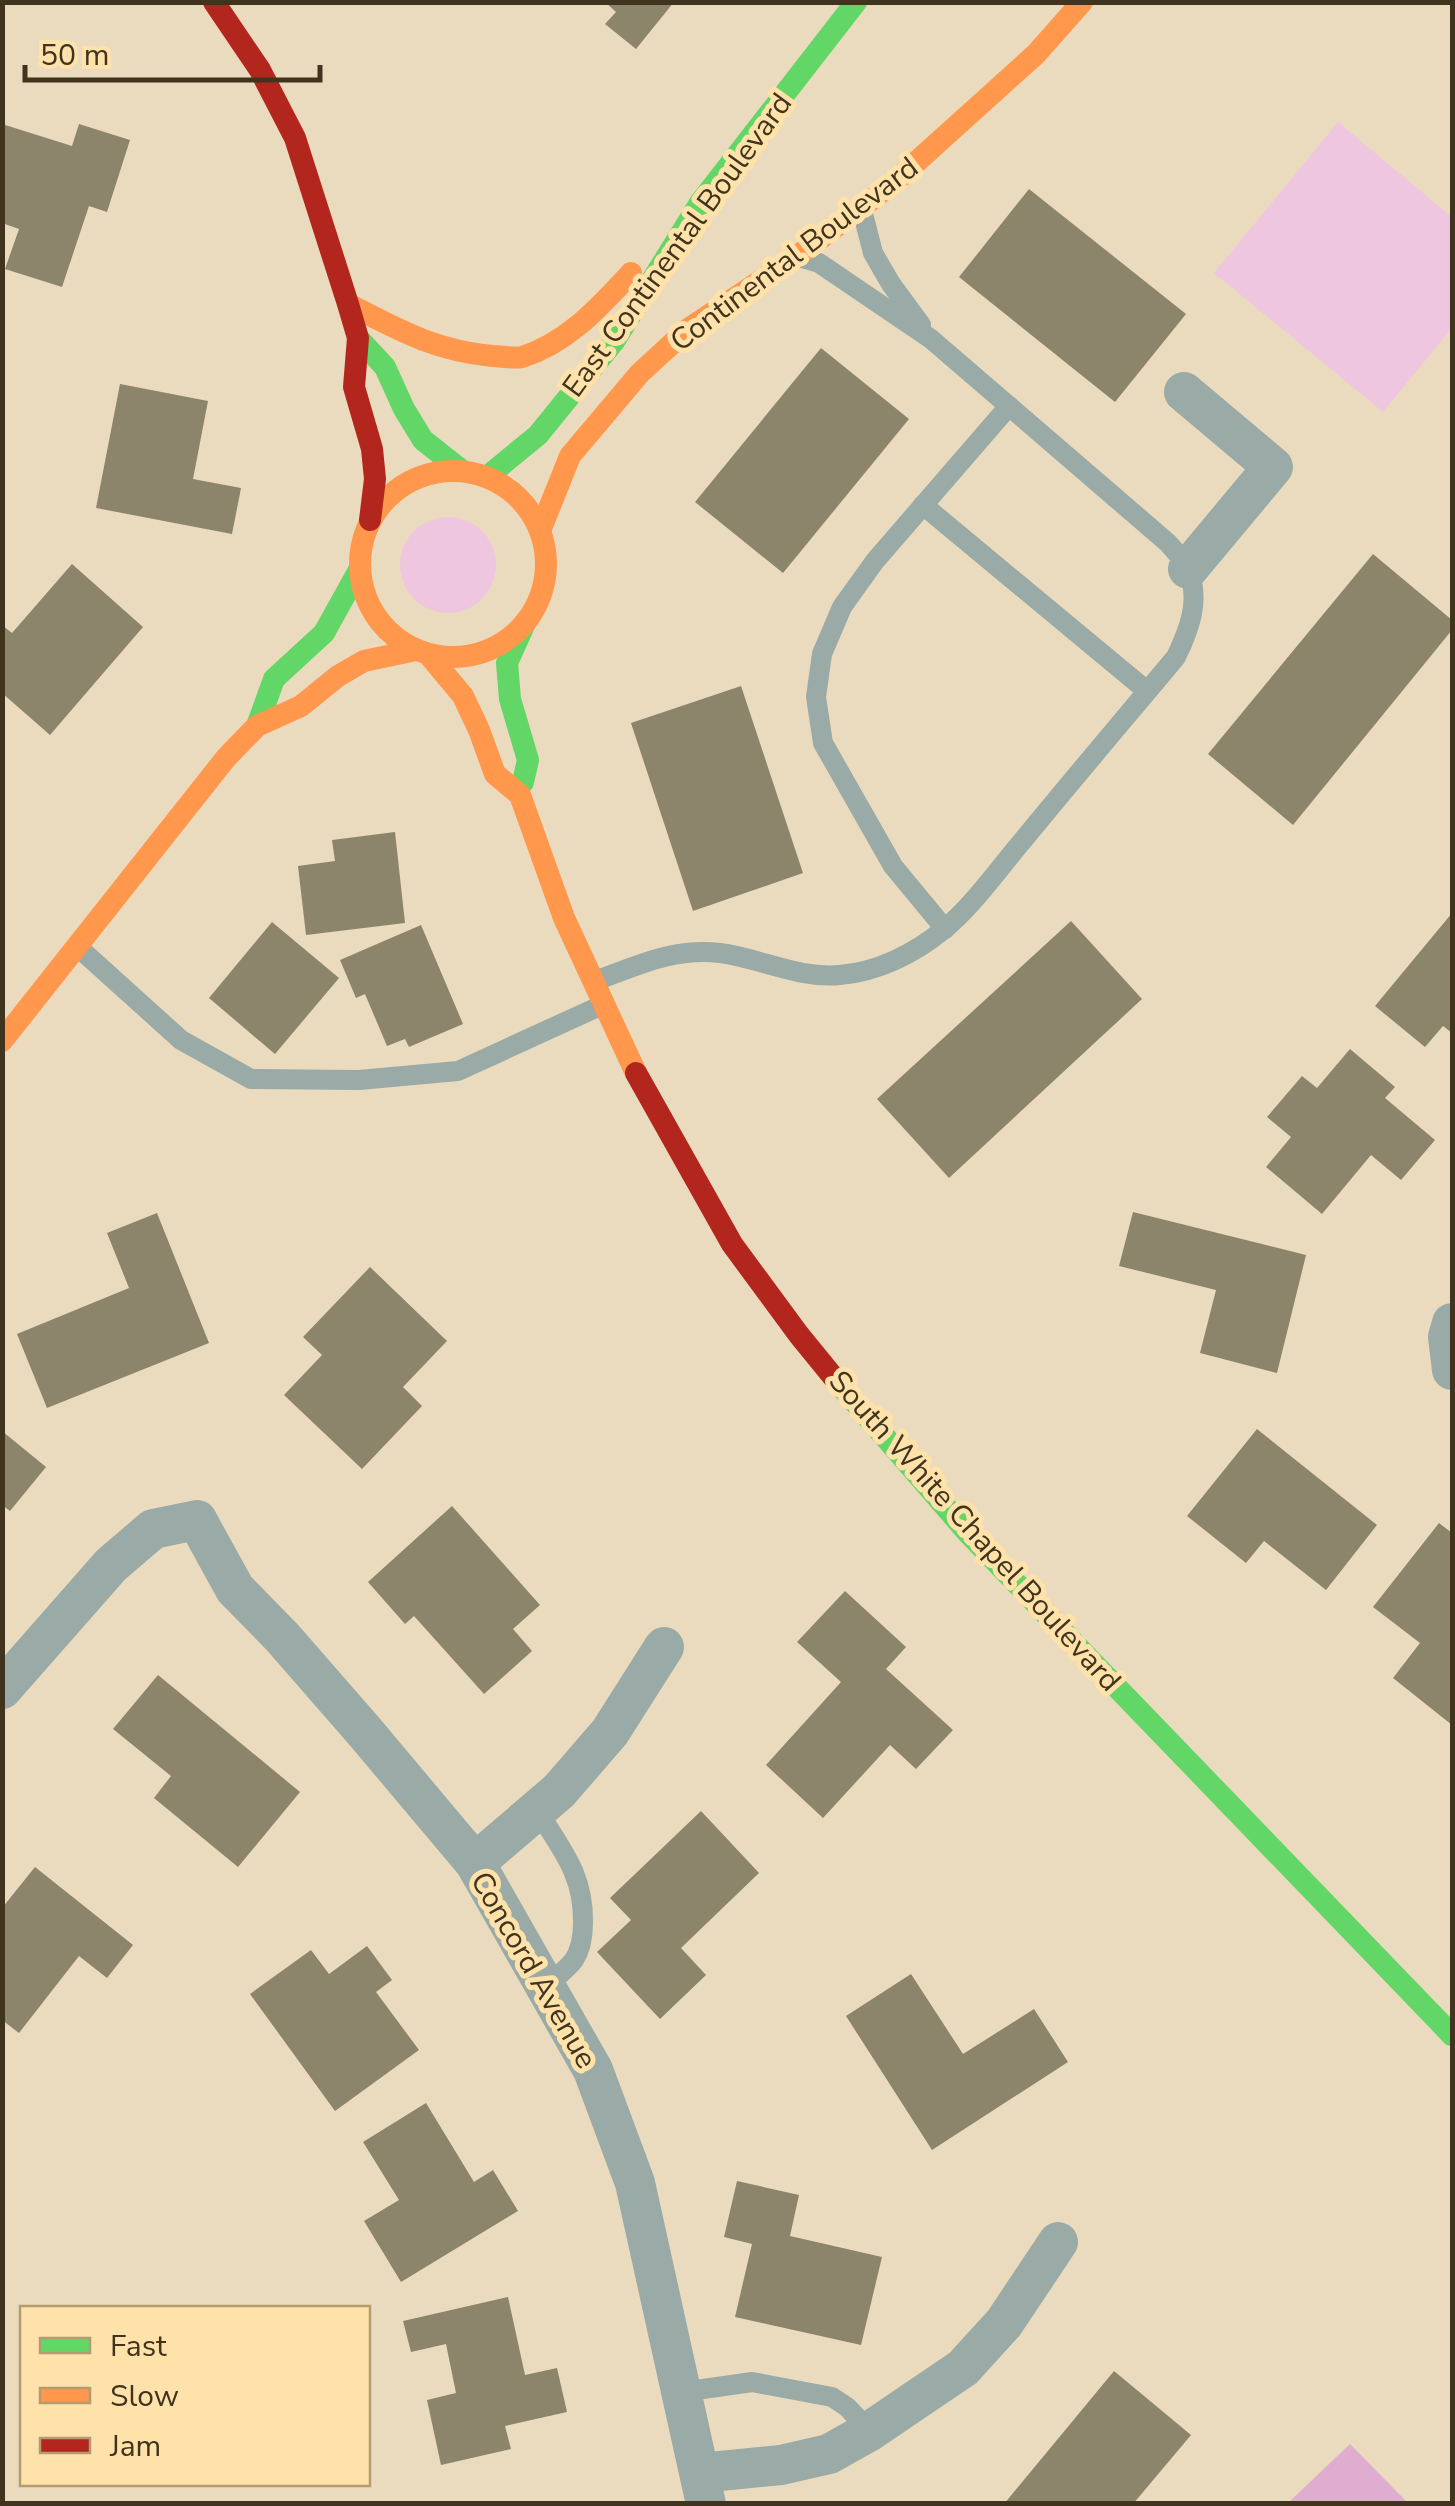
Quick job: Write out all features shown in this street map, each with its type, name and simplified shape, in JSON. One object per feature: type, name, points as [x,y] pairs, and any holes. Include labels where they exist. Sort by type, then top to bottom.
[{"type":"main road","points":[[214,2],[260,70],[295,138],[358,338],[354,387],[372,448],[375,479],[359,570],[364,595],[376,618],[393,637],[422,652],[454,658],[480,653],[504,641],[525,624],[538,602],[545,579],[546,555],[540,531],[528,508],[488,476],[460,470],[433,472],[408,482],[386,498],[370,520]]},
{"type":"main road","name":"East Continental Boulevard","points":[[488,476],[538,435],[615,340],[700,203],[856,2]]},
{"type":"main road","name":"Continental Boulevard","points":[[540,531],[570,456],[640,372],[687,330],[796,257],[892,184],[1036,54],[1082,2]]},
{"type":"main road","points":[[348,304],[418,340],[463,353],[519,358],[557,341],[590,316],[700,203]]},
{"type":"main road","points":[[358,338],[385,367],[423,440],[460,470]]},
{"type":"main road","points":[[2,1041],[226,758],[256,726],[274,679],[324,632],[359,570]]},
{"type":"main road","name":"South White Chapel Boulevard","points":[[520,795],[528,760],[510,699],[508,663],[525,624]]},
{"type":"main road","points":[[256,726],[302,706],[364,660],[422,652]]},
{"type":"main road","name":"South White Chapel Boulevard","points":[[422,652],[463,696],[494,774],[520,795],[564,918],[630,1061],[732,1244],[799,1335],[872,1425],[968,1532],[1452,2035]]},
{"type":"street","points":[[1184,392],[1273,466],[1188,569]]},
{"type":"street","name":"Concord Avenue","points":[[2,1689],[111,1565],[154,1529],[197,1520],[235,1590],[282,1637],[475,1864],[593,2070],[635,2183],[703,2488]]},
{"type":"street","points":[[475,1864],[559,1792],[610,1732],[664,1647]]},
{"type":"street","points":[[703,2488],[829,2454],[963,2368],[1004,2323],[1058,2242]]},
{"type":"lane","points":[[861,207],[873,253],[931,339]]},
{"type":"lane","points":[[593,982],[664,955],[688,952],[721,953],[799,972],[838,976],[876,968],[913,952],[945,929],[1176,657],[1190,628],[1194,596],[1188,569],[1168,543],[931,339],[819,262],[796,257]]},
{"type":"lane","points":[[945,929],[894,866],[824,743],[816,697],[822,654],[842,608],[875,561],[1009,406]]},
{"type":"lane","points":[[924,505],[1148,691]]},
{"type":"lane","points":[[78,946],[181,1040],[251,1079],[359,1080],[458,1071],[604,1004]]},
{"type":"lane","points":[[537,1810],[576,1874],[583,1912],[583,1938],[575,1958],[546,1987]]},
{"type":"lane","points":[[682,2392],[752,2382],[832,2397],[870,2431]]},
{"type":"shaded area","points":[[1338,122],[1452,217],[1452,328],[1383,412],[1214,273]]},
{"type":"shaded area","points":[[448,517],[466,521],[482,531],[492,547],[496,565],[492,583],[482,599],[466,609],[448,613],[430,609],[414,599],[404,583],[400,565],[404,547],[414,531],[430,521]]},
{"type":"shaded area","points":[[1350,2444],[1408,2503],[1288,2503]]},
{"type":"building","points":[[605,2],[674,2],[636,49],[605,24],[616,12]]},
{"type":"building","points":[[2,124],[72,146],[79,124],[130,140],[107,212],[89,206],[62,287],[5,269],[19,229],[2,223]]},
{"type":"building","points":[[1029,189],[1186,314],[1115,402],[959,277]]},
{"type":"building","points":[[821,348],[909,419],[783,573],[695,502]]},
{"type":"building","points":[[120,384],[208,401],[193,479],[241,488],[232,534],[96,508]]},
{"type":"building","points":[[1373,554],[1452,620],[1452,630],[1293,825],[1208,754]]},
{"type":"building","points":[[72,564],[143,627],[50,735],[2,693],[2,625],[12,633]]},
{"type":"building","points":[[741,686],[803,873],[693,911],[631,723]]},
{"type":"building","points":[[395,832],[405,923],[306,935],[298,866],[335,861],[332,840]]},
{"type":"building","points":[[1452,913],[1452,1033],[1443,1026],[1425,1047],[1375,1006]]},
{"type":"building","points":[[1071,921],[1142,999],[949,1178],[877,1099]]},
{"type":"building","points":[[272,922],[339,978],[275,1054],[209,998]]},
{"type":"building","points":[[421,925],[463,1024],[409,1047],[405,1039],[387,1046],[365,994],[356,998],[340,960]]},
{"type":"building","points":[[1350,1049],[1395,1087],[1385,1098],[1435,1140],[1401,1180],[1371,1155],[1322,1214],[1266,1167],[1291,1137],[1267,1117],[1302,1076],[1317,1088]]},
{"type":"building","points":[[1133,1212],[1306,1255],[1277,1373],[1200,1353],[1216,1290],[1119,1266]]},
{"type":"building","points":[[157,1213],[209,1343],[47,1408],[17,1334],[129,1288],[107,1233]]},
{"type":"building","points":[[370,1267],[447,1341],[403,1387],[422,1406],[362,1469],[284,1395],[322,1355],[303,1337]]},
{"type":"building","points":[[1257,1429],[1377,1525],[1326,1590],[1264,1541],[1246,1563],[1187,1516]]},
{"type":"building","points":[[2,1431],[46,1467],[10,1511],[2,1505]]},
{"type":"building","points":[[452,1506],[540,1605],[513,1629],[532,1651],[484,1694],[414,1616],[405,1624],[368,1582]]},
{"type":"building","points":[[1439,1523],[1452,1533],[1452,1725],[1393,1678],[1420,1643],[1373,1607]]},
{"type":"building","points":[[845,1591],[906,1647],[886,1669],[953,1730],[916,1769],[890,1745],[823,1818],[766,1765],[841,1682],[797,1642]]},
{"type":"building","points":[[158,1675],[300,1792],[238,1867],[154,1798],[171,1776],[113,1729]]},
{"type":"building","points":[[701,1811],[759,1873],[681,1948],[706,1975],[660,2019],[597,1952],[631,1920],[610,1898]]},
{"type":"building","points":[[35,1867],[133,1945],[107,1978],[79,1956],[19,2033],[2,2020],[2,1908]]},
{"type":"building","points":[[367,1946],[392,1980],[376,1992],[419,2050],[335,2111],[250,1994],[311,1950],[329,1974]]},
{"type":"building","points":[[911,1974],[963,2054],[1034,2009],[1068,2062],[932,2150],[846,2016]]},
{"type":"building","points":[[426,2103],[474,2182],[493,2170],[518,2211],[401,2282],[364,2221],[399,2200],[363,2142]]},
{"type":"building","points":[[737,2181],[799,2195],[790,2236],[882,2257],[861,2345],[735,2317],[752,2244],[724,2237]]},
{"type":"building","points":[[508,2297],[525,2375],[557,2368],[567,2412],[505,2426],[511,2449],[441,2465],[427,2400],[456,2393],[446,2344],[411,2352],[403,2321]]},
{"type":"building","points":[[1114,2371],[1191,2435],[1133,2504],[1004,2504]]},
{"type":"traffic: fast","points":[[488,476],[538,435],[615,340],[700,203],[856,2]]},
{"type":"traffic: fast","points":[[358,338],[385,367],[423,440],[461,470]]},
{"type":"traffic: fast","points":[[257,726],[274,679],[324,633],[359,570]]},
{"type":"traffic: fast","points":[[523,782],[528,760],[510,699],[507,663],[525,623]]},
{"type":"traffic: fast","points":[[839,1384],[968,1533],[1452,2035]]},
{"type":"traffic: slow","points":[[540,531],[570,456],[640,373],[687,330],[796,257],[892,184],[1036,54],[1082,2]]},
{"type":"traffic: slow","points":[[348,304],[434,344],[518,358],[569,333],[631,273]]},
{"type":"traffic: slow","points":[[453,471],[489,478],[519,498],[539,528],[546,564],[539,600],[519,630],[489,650],[453,657],[417,650],[387,630],[367,600],[360,564],[367,528],[387,498],[417,478],[453,471]]},
{"type":"traffic: slow","points":[[2,1041],[226,758],[257,726],[301,706],[364,661],[416,650]]},
{"type":"traffic: slow","points":[[428,654],[463,696],[495,774],[520,795],[564,918],[636,1073]]},
{"type":"traffic: jam","points":[[214,2],[260,70],[295,138],[348,304],[358,338],[354,387],[372,449],[375,479],[370,520]]},
{"type":"traffic: jam","points":[[636,1073],[732,1244],[839,1384]]}]
